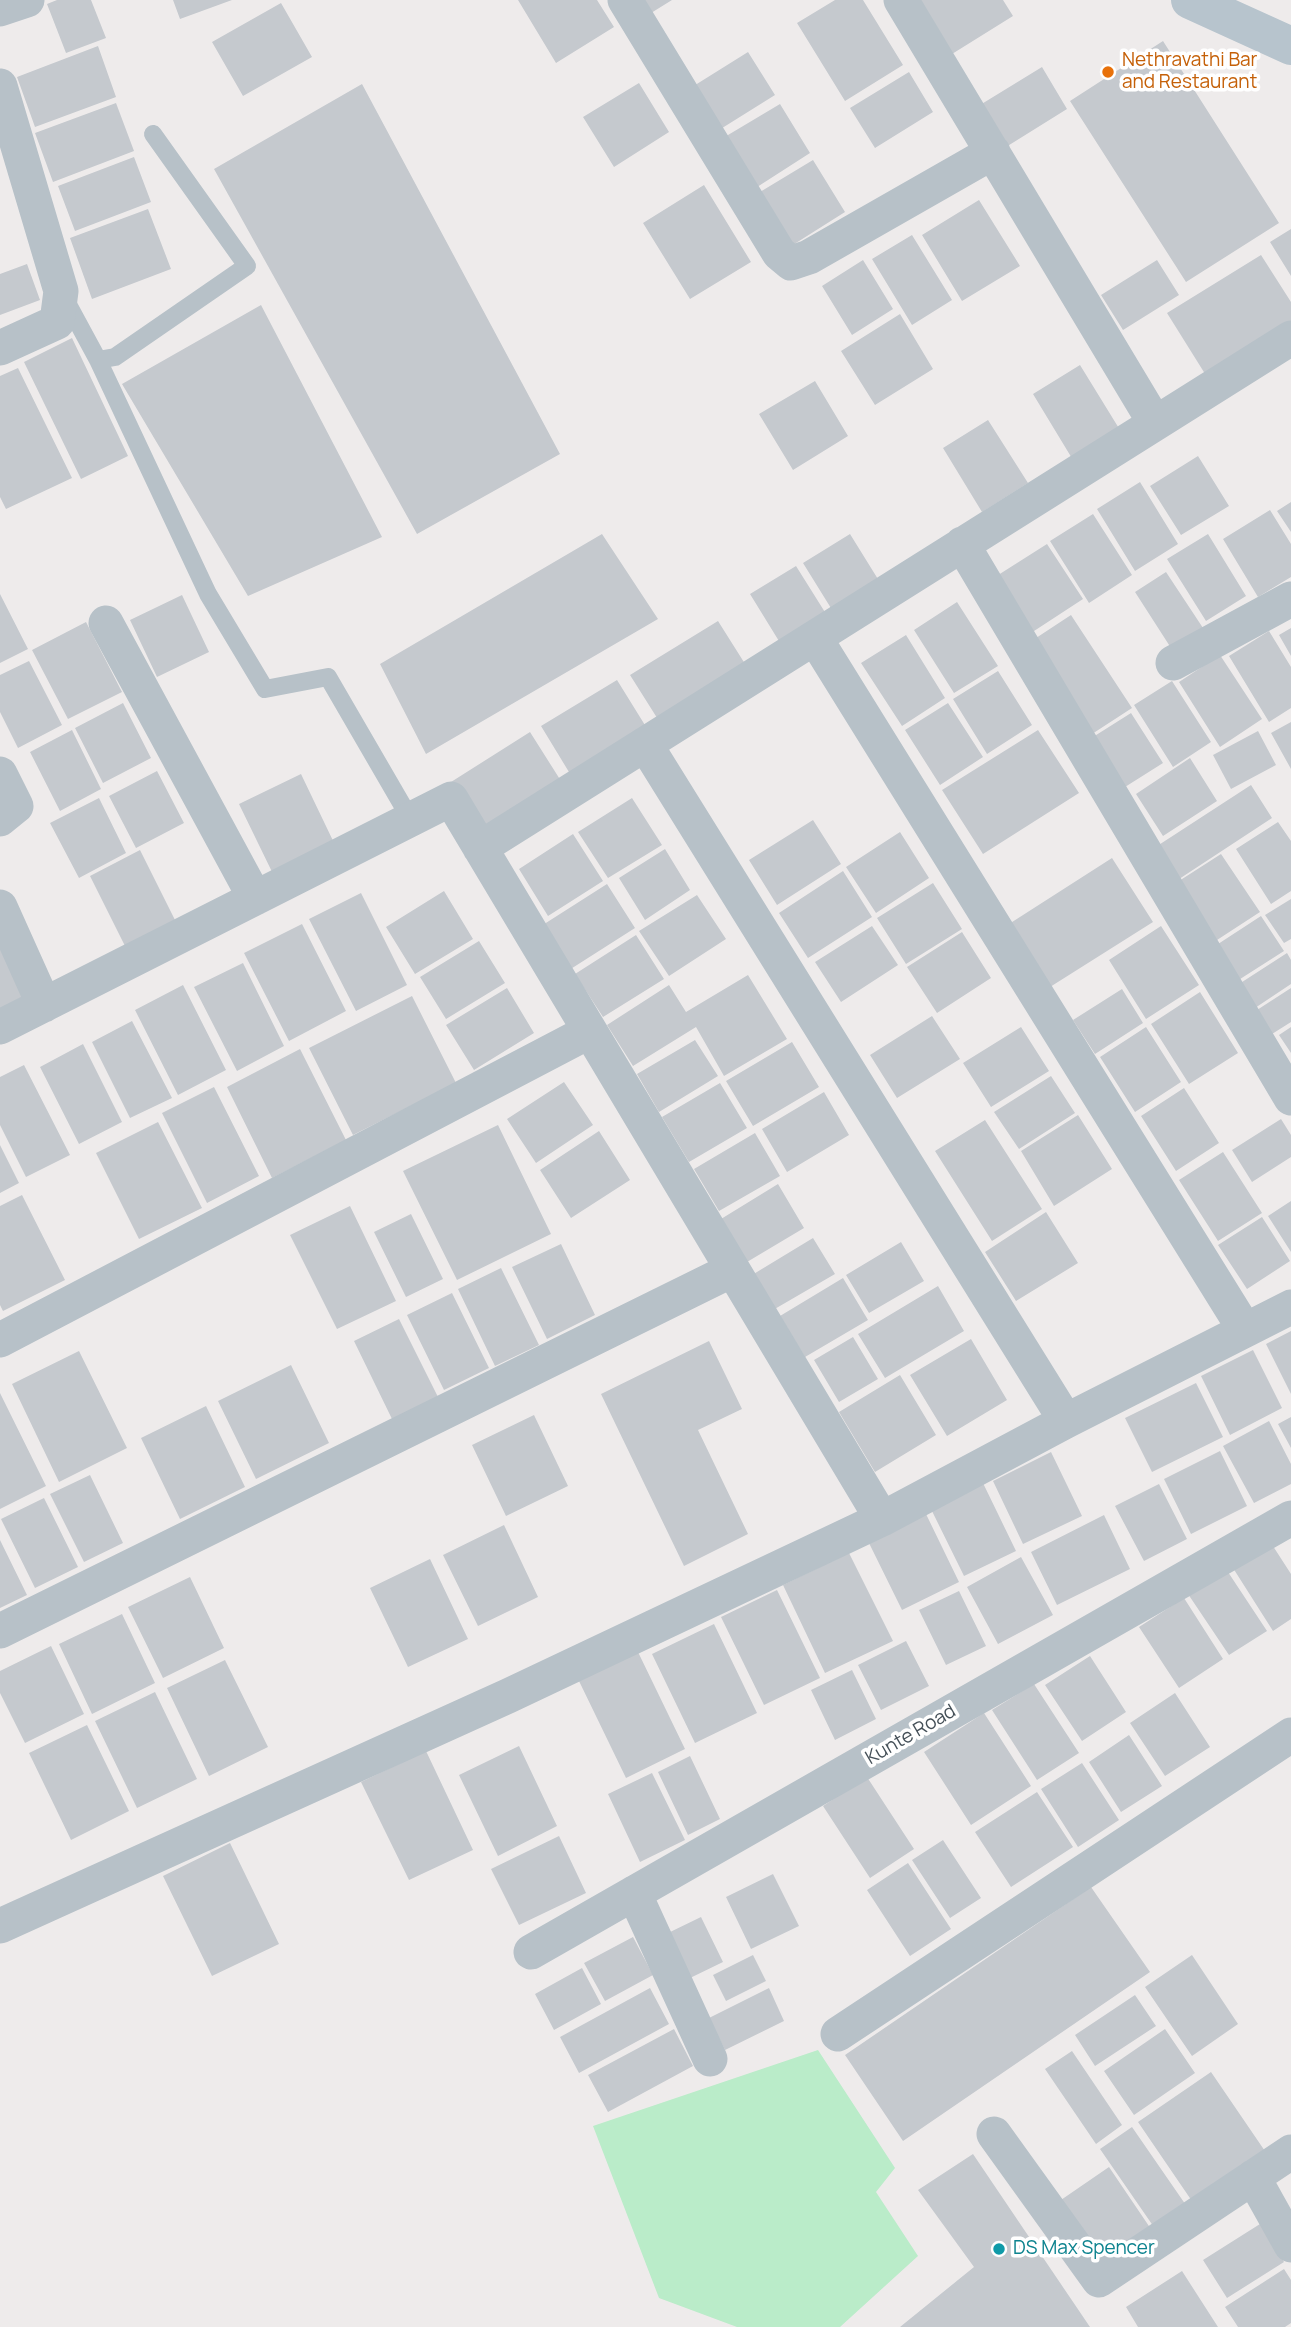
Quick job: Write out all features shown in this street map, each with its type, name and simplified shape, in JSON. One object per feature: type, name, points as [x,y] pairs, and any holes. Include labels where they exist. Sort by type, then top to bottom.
[{"type":"main road","points":[[1190,0],[1291,46]]},
{"type":"street","points":[[0,9],[27,0]]},
{"type":"street","points":[[625,0],[779,253],[791,263],[809,257],[993,152]]},
{"type":"street","points":[[901,0],[1155,423]]},
{"type":"street","points":[[0,86],[61,291],[57,322],[0,348]]},
{"type":"street","points":[[480,848],[1291,338]]},
{"type":"street","points":[[962,544],[1291,1098]]},
{"type":"street","points":[[1173,663],[1291,599]]},
{"type":"street","points":[[106,623],[255,898]]},
{"type":"street","points":[[815,638],[1245,1330]]},
{"type":"street","points":[[645,744],[1066,1421]]},
{"type":"street","points":[[0,774],[16,806],[0,820]]},
{"type":"street","points":[[0,1027],[451,799],[882,1519]]},
{"type":"street","points":[[0,907],[44,1005]]},
{"type":"street","points":[[0,1340],[590,1031]]},
{"type":"street","points":[[0,1632],[732,1270]]},
{"type":"street","points":[[0,1926],[508,1696],[882,1519],[1066,1421],[1291,1307]]},
{"type":"street","name":"Kunte Road","points":[[531,1952],[1291,1518]]},
{"type":"street","points":[[838,2034],[1291,1735]]},
{"type":"street","points":[[634,1894],[710,2059]]},
{"type":"street","points":[[994,2134],[1099,2280],[1291,2152]]},
{"type":"street","points":[[1253,2177],[1291,2245]]},
{"type":"lane","points":[[98,360],[116,357],[247,267],[153,134]]},
{"type":"lane","points":[[61,291],[98,360],[208,594],[265,689],[328,677],[411,820]]},
{"type":"green space","points":[[818,2050],[895,2168],[876,2192],[918,2256],[840,2327],[737,2327],[659,2298],[593,2126]]},
{"type":"building","points":[[57,0],[91,0],[106,38],[66,53],[47,4]]},
{"type":"building","points":[[173,0],[232,0],[180,19]]},
{"type":"building","points":[[518,0],[597,0],[614,27],[556,63]]},
{"type":"building","points":[[631,0],[672,0],[643,18]]},
{"type":"building","points":[[835,0],[863,0],[903,65],[845,101],[797,23]]},
{"type":"building","points":[[919,0],[1003,0],[1013,16],[952,54]]},
{"type":"building","points":[[281,3],[312,57],[243,96],[212,42]]},
{"type":"building","points":[[1163,41],[1279,223],[1186,282],[1070,101]]},
{"type":"building","points":[[98,46],[116,97],[35,127],[17,77]]},
{"type":"building","points":[[748,52],[775,95],[719,130],[692,87]]},
{"type":"building","points":[[1042,67],[1067,109],[1006,147],[980,105]]},
{"type":"building","points":[[909,72],[933,112],[875,148],[850,108]]},
{"type":"building","points":[[639,83],[669,132],[614,167],[583,117]]},
{"type":"building","points":[[362,84],[560,454],[417,534],[214,169]]},
{"type":"building","points":[[116,103],[134,151],[53,182],[35,133]]},
{"type":"building","points":[[780,104],[810,153],[754,189],[723,138]]},
{"type":"building","points":[[134,157],[151,202],[75,231],[58,186]]},
{"type":"building","points":[[813,160],[845,212],[788,248],[755,195]]},
{"type":"building","points":[[704,185],[751,262],[690,299],[643,223]]},
{"type":"building","points":[[979,200],[1020,266],[962,301],[922,235]]},
{"type":"building","points":[[148,209],[171,269],[92,299],[70,238]]},
{"type":"building","points":[[1291,229],[1291,276],[1270,242]]},
{"type":"building","points":[[912,235],[952,300],[912,325],[872,259]]},
{"type":"building","points":[[1261,255],[1291,302],[1291,325],[1207,377],[1167,313]]},
{"type":"building","points":[[863,260],[893,309],[852,335],[822,286]]},
{"type":"building","points":[[1157,260],[1179,295],[1123,330],[1101,295]]},
{"type":"building","points":[[27,264],[40,300],[0,315],[0,274]]},
{"type":"building","points":[[261,305],[382,537],[248,596],[122,384]]},
{"type":"building","points":[[900,314],[933,369],[875,405],[841,351]]},
{"type":"building","points":[[72,338],[128,456],[81,479],[24,362]]},
{"type":"building","points":[[1080,365],[1120,430],[1073,460],[1033,394]]},
{"type":"building","points":[[18,368],[72,478],[6,509],[0,497],[0,376]]},
{"type":"building","points":[[815,381],[848,436],[793,470],[759,414]]},
{"type":"building","points":[[988,420],[1028,483],[982,512],[943,448]]},
{"type":"building","points":[[1198,456],[1229,506],[1181,535],[1150,486]]},
{"type":"building","points":[[1140,482],[1178,544],[1135,571],[1097,509]]},
{"type":"building","points":[[1291,502],[1291,532],[1277,511]]},
{"type":"building","points":[[1270,510],[1291,544],[1291,577],[1258,597],[1223,539]]},
{"type":"building","points":[[1093,514],[1132,575],[1089,603],[1050,541]]},
{"type":"building","points":[[602,534],[658,619],[426,754],[380,664]]},
{"type":"building","points":[[850,534],[881,584],[834,613],[803,563]]},
{"type":"building","points":[[1208,534],[1246,596],[1206,621],[1167,559]]},
{"type":"building","points":[[1047,544],[1083,599],[1031,633],[995,577]]},
{"type":"building","points":[[796,566],[828,617],[782,646],[750,594]]},
{"type":"building","points":[[1166,572],[1203,628],[1171,648],[1135,592]]},
{"type":"building","points":[[0,594],[28,649],[0,663]]},
{"type":"building","points":[[182,595],[209,652],[157,677],[130,620]]},
{"type":"building","points":[[957,602],[998,666],[954,693],[914,630]]},
{"type":"building","points":[[1071,615],[1132,708],[1092,734],[1033,640]]},
{"type":"building","points":[[718,621],[747,667],[659,721],[630,675]]},
{"type":"building","points":[[86,622],[122,692],[68,719],[32,650]]},
{"type":"building","points":[[1291,628],[1291,656],[1279,635]]},
{"type":"building","points":[[1269,631],[1291,667],[1291,708],[1269,722],[1229,656]]},
{"type":"building","points":[[906,635],[945,698],[902,726],[861,663]]},
{"type":"building","points":[[1220,655],[1262,719],[1220,747],[1179,682]]},
{"type":"building","points":[[29,661],[62,725],[18,748],[0,712],[0,675]]},
{"type":"building","points":[[998,671],[1032,725],[987,754],[953,699]]},
{"type":"building","points":[[617,680],[648,730],[572,777],[541,726]]},
{"type":"building","points":[[1172,681],[1211,742],[1173,767],[1134,705]]},
{"type":"building","points":[[123,703],[151,758],[103,783],[75,728]]},
{"type":"building","points":[[948,703],[983,757],[940,785],[905,730]]},
{"type":"building","points":[[1131,713],[1163,763],[1125,787],[1093,737]]},
{"type":"building","points":[[1291,722],[1291,769],[1271,733]]},
{"type":"building","points":[[72,730],[101,789],[60,811],[30,752]]},
{"type":"building","points":[[1038,730],[1079,793],[983,854],[942,790]]},
{"type":"building","points":[[1258,731],[1276,765],[1231,789],[1213,755]]},
{"type":"building","points":[[530,732],[561,781],[481,831],[451,782]]},
{"type":"building","points":[[1190,758],[1217,801],[1163,836],[1136,794]]},
{"type":"building","points":[[157,771],[184,823],[136,848],[109,796]]},
{"type":"building","points":[[301,774],[336,847],[275,878],[239,804]]},
{"type":"building","points":[[1251,785],[1272,818],[1173,883],[1151,850]]},
{"type":"building","points":[[99,798],[126,853],[79,878],[50,823]]},
{"type":"building","points":[[632,798],[662,845],[608,878],[578,832]]},
{"type":"building","points":[[813,820],[841,864],[777,905],[749,860]]},
{"type":"building","points":[[1278,822],[1291,841],[1291,891],[1271,904],[1236,849]]},
{"type":"building","points":[[900,832],[929,878],[876,913],[846,867]]},
{"type":"building","points":[[573,834],[603,881],[548,916],[519,869]]},
{"type":"building","points":[[665,849],[690,890],[645,920],[619,878]]},
{"type":"building","points":[[140,850],[176,922],[126,948],[90,876]]},
{"type":"building","points":[[1221,854],[1260,912],[1217,940],[1179,881]]},
{"type":"building","points":[[1112,858],[1153,922],[1050,987],[1009,924]]},
{"type":"building","points":[[843,871],[872,917],[808,958],[779,913]]},
{"type":"building","points":[[933,883],[962,929],[906,964],[877,918]]},
{"type":"building","points":[[607,884],[635,928],[566,972],[538,928]]},
{"type":"building","points":[[444,891],[473,939],[415,974],[386,927]]},
{"type":"building","points":[[361,893],[407,985],[356,1011],[309,919]]},
{"type":"building","points":[[697,895],[726,939],[669,976],[639,931]]},
{"type":"building","points":[[1291,899],[1291,939],[1284,943],[1265,915]]},
{"type":"building","points":[[1261,916],[1284,951],[1237,981],[1215,946]]},
{"type":"building","points":[[302,924],[346,1011],[289,1041],[244,953]]},
{"type":"building","points":[[872,926],[898,965],[841,1002],[815,962]]},
{"type":"building","points":[[1161,926],[1199,985],[1146,1019],[1109,960]]},
{"type":"building","points":[[962,932],[991,978],[937,1013],[907,967]]},
{"type":"building","points":[[636,935],[664,979],[603,1017],[575,974]]},
{"type":"building","points":[[479,941],[505,983],[446,1019],[420,977]]},
{"type":"building","points":[[0,945],[26,995],[0,1009]]},
{"type":"building","points":[[1287,953],[1291,960],[1291,984],[1255,1008],[1239,984]]},
{"type":"building","points":[[243,963],[284,1046],[237,1071],[194,987]]},
{"type":"building","points":[[748,975],[787,1039],[724,1076],[696,1027],[633,1066],[607,1025],[669,985],[686,1012]]},
{"type":"building","points":[[183,985],[226,1070],[178,1095],[135,1010]]},
{"type":"building","points":[[507,988],[534,1033],[474,1070],[446,1025]]},
{"type":"building","points":[[1291,988],[1291,1022],[1272,1034],[1257,1010]]},
{"type":"building","points":[[1122,989],[1143,1023],[1095,1054],[1073,1020]]},
{"type":"building","points":[[1200,992],[1238,1053],[1189,1084],[1151,1024]]},
{"type":"building","points":[[412,996],[456,1083],[353,1135],[309,1048]]},
{"type":"building","points":[[932,1016],[960,1059],[897,1098],[870,1055]]},
{"type":"building","points":[[132,1021],[172,1098],[130,1118],[92,1042]]},
{"type":"building","points":[[1021,1027],[1049,1071],[991,1107],[963,1063]]},
{"type":"building","points":[[1146,1027],[1181,1082],[1135,1112],[1100,1057]]},
{"type":"building","points":[[1291,1027],[1291,1053],[1279,1035]]},
{"type":"building","points":[[695,1040],[718,1076],[659,1112],[637,1074]]},
{"type":"building","points":[[792,1042],[819,1087],[753,1126],[726,1081]]},
{"type":"building","points":[[83,1044],[122,1122],[79,1144],[40,1067]]},
{"type":"building","points":[[300,1049],[346,1140],[272,1178],[227,1087]]},
{"type":"building","points":[[24,1065],[70,1155],[26,1177],[0,1125],[0,1077]]},
{"type":"building","points":[[1051,1076],[1075,1113],[1019,1149],[994,1112]]},
{"type":"building","points":[[564,1082],[593,1125],[536,1163],[507,1119]]},
{"type":"building","points":[[720,1083],[747,1128],[689,1162],[662,1117]]},
{"type":"building","points":[[214,1087],[259,1176],[207,1203],[162,1113]]},
{"type":"building","points":[[1184,1088],[1219,1143],[1176,1171],[1141,1116]]},
{"type":"building","points":[[824,1092],[849,1135],[787,1172],[762,1129]]},
{"type":"building","points":[[1078,1115],[1112,1169],[1054,1206],[1021,1151]]},
{"type":"building","points":[[1281,1119],[1291,1135],[1291,1157],[1252,1182],[1232,1150]]},
{"type":"building","points":[[985,1120],[1042,1209],[992,1241],[935,1151]]},
{"type":"building","points":[[158,1122],[202,1208],[139,1239],[96,1153]]},
{"type":"building","points":[[498,1125],[551,1234],[457,1280],[403,1171]]},
{"type":"building","points":[[599,1131],[630,1180],[571,1218],[540,1170]]},
{"type":"building","points":[[755,1133],[780,1176],[719,1211],[694,1169]]},
{"type":"building","points":[[0,1145],[19,1183],[0,1193]]},
{"type":"building","points":[[1223,1152],[1262,1213],[1218,1241],[1179,1180]]},
{"type":"building","points":[[778,1184],[804,1228],[747,1262],[721,1219]]},
{"type":"building","points":[[22,1195],[65,1280],[3,1311],[0,1305],[0,1206]]},
{"type":"building","points":[[1291,1201],[1291,1252],[1268,1216]]},
{"type":"building","points":[[350,1206],[396,1301],[337,1329],[290,1235]]},
{"type":"building","points":[[1046,1212],[1078,1263],[1016,1301],[985,1252]]},
{"type":"building","points":[[411,1214],[443,1279],[406,1297],[374,1232]]},
{"type":"building","points":[[1262,1217],[1290,1261],[1247,1289],[1218,1245]]},
{"type":"building","points":[[813,1238],[835,1274],[773,1310],[752,1275]]},
{"type":"building","points":[[901,1242],[924,1281],[869,1313],[846,1275]]},
{"type":"building","points":[[561,1244],[595,1315],[547,1339],[512,1267]]},
{"type":"building","points":[[501,1268],[539,1345],[495,1366],[458,1289]]},
{"type":"building","points":[[843,1278],[868,1320],[805,1357],[780,1316]]},
{"type":"building","points":[[938,1286],[964,1331],[885,1378],[858,1334]]},
{"type":"building","points":[[452,1293],[489,1368],[444,1390],[407,1315]]},
{"type":"building","points":[[399,1319],[438,1397],[392,1419],[354,1341]]},
{"type":"building","points":[[1291,1331],[1291,1394],[1266,1344]]},
{"type":"building","points":[[853,1337],[878,1379],[839,1402],[814,1360]]},
{"type":"building","points":[[971,1339],[1007,1400],[947,1436],[910,1375]]},
{"type":"building","points":[[709,1341],[742,1409],[698,1430],[748,1534],[684,1566],[601,1394]]},
{"type":"building","points":[[1253,1350],[1282,1408],[1230,1435],[1201,1376]]},
{"type":"building","points":[[79,1351],[127,1448],[59,1482],[12,1384]]},
{"type":"building","points":[[291,1365],[329,1443],[256,1479],[218,1401]]},
{"type":"building","points":[[900,1375],[936,1435],[875,1472],[839,1412]]},
{"type":"building","points":[[1196,1383],[1223,1437],[1152,1472],[1125,1418]]},
{"type":"building","points":[[0,1393],[46,1486],[0,1509]]},
{"type":"building","points":[[206,1406],[245,1487],[180,1519],[141,1438]]},
{"type":"building","points":[[534,1415],[568,1486],[506,1516],[472,1445]]},
{"type":"building","points":[[1291,1417],[1291,1448],[1278,1424]]},
{"type":"building","points":[[1269,1421],[1291,1464],[1291,1484],[1254,1503],[1223,1446]]},
{"type":"building","points":[[1220,1451],[1247,1506],[1191,1534],[1164,1479]]},
{"type":"building","points":[[1051,1452],[1082,1516],[1023,1544],[993,1481]]},
{"type":"building","points":[[90,1475],[123,1543],[84,1562],[50,1494]]},
{"type":"building","points":[[982,1481],[1016,1551],[964,1576],[930,1507]]},
{"type":"building","points":[[1159,1484],[1187,1539],[1144,1561],[1115,1506]]},
{"type":"building","points":[[44,1498],[78,1567],[35,1588],[1,1519]]},
{"type":"building","points":[[926,1514],[959,1582],[902,1610],[868,1541]]},
{"type":"building","points":[[1104,1515],[1130,1569],[1057,1605],[1031,1552]]},
{"type":"building","points":[[504,1525],[538,1597],[478,1626],[443,1555]]},
{"type":"building","points":[[0,1540],[27,1595],[0,1608]]},
{"type":"building","points":[[1271,1543],[1291,1574],[1291,1619],[1273,1631],[1233,1568]]},
{"type":"building","points":[[849,1553],[893,1641],[825,1673],[783,1585]]},
{"type":"building","points":[[1021,1557],[1053,1615],[998,1644],[967,1587]]},
{"type":"building","points":[[430,1559],[468,1639],[408,1667],[370,1588]]},
{"type":"building","points":[[1226,1569],[1267,1631],[1229,1655],[1188,1594]]},
{"type":"building","points":[[190,1577],[224,1648],[163,1678],[128,1607]]},
{"type":"building","points":[[777,1590],[820,1678],[764,1705],[721,1617]]},
{"type":"building","points":[[959,1591],[986,1646],[946,1665],[919,1610]]},
{"type":"building","points":[[1184,1598],[1223,1659],[1179,1688],[1139,1627]]},
{"type":"building","points":[[122,1614],[155,1683],[92,1714],[59,1644]]},
{"type":"building","points":[[714,1624],[757,1713],[695,1743],[652,1654]]},
{"type":"building","points":[[906,1641],[929,1686],[881,1710],[858,1665]]},
{"type":"building","points":[[51,1646],[84,1714],[25,1743],[0,1693],[0,1671]]},
{"type":"building","points":[[638,1652],[685,1749],[626,1778],[579,1681]]},
{"type":"building","points":[[1090,1656],[1126,1712],[1082,1741],[1045,1685]]},
{"type":"building","points":[[225,1660],[268,1747],[209,1776],[167,1688]]},
{"type":"building","points":[[852,1670],[876,1719],[835,1740],[811,1690]]},
{"type":"building","points":[[1034,1684],[1079,1753],[1037,1780],[992,1710]]},
{"type":"building","points":[[155,1692],[197,1779],[137,1808],[95,1721]]},
{"type":"building","points":[[1175,1693],[1210,1747],[1165,1776],[1130,1723]]},
{"type":"building","points":[[984,1713],[1031,1786],[971,1825],[924,1752]]},
{"type":"building","points":[[87,1725],[129,1811],[71,1840],[29,1753]]},
{"type":"building","points":[[1129,1735],[1162,1786],[1121,1812],[1089,1762]]},
{"type":"building","points":[[519,1746],[557,1826],[498,1856],[459,1775]]},
{"type":"building","points":[[426,1751],[473,1850],[409,1880],[361,1782]]},
{"type":"building","points":[[690,1756],[720,1819],[688,1835],[658,1772]]},
{"type":"building","points":[[1082,1763],[1119,1820],[1078,1847],[1041,1789]]},
{"type":"building","points":[[652,1773],[685,1840],[640,1862],[608,1794]]},
{"type":"building","points":[[867,1777],[914,1849],[870,1878],[823,1806]]},
{"type":"building","points":[[1037,1792],[1073,1847],[1011,1887],[975,1832]]},
{"type":"building","points":[[559,1836],[586,1893],[519,1925],[491,1869]]},
{"type":"building","points":[[943,1840],[981,1898],[950,1918],[912,1860]]},
{"type":"building","points":[[230,1843],[279,1944],[212,1976],[163,1876]]},
{"type":"building","points":[[908,1863],[951,1929],[910,1956],[867,1890]]},
{"type":"building","points":[[773,1874],[799,1926],[751,1949],[726,1897]]},
{"type":"building","points":[[1091,1887],[1150,1972],[903,2141],[845,2055]]},
{"type":"building","points":[[701,1917],[723,1962],[688,1979],[666,1934]]},
{"type":"building","points":[[633,1937],[653,1975],[605,2001],[584,1963]]},
{"type":"building","points":[[753,1955],[766,1981],[726,2001],[713,1975]]},
{"type":"building","points":[[1192,1955],[1238,2024],[1192,2056],[1145,1987]]},
{"type":"building","points":[[582,1968],[601,2004],[554,2030],[535,1994]]},
{"type":"building","points":[[650,1988],[669,2024],[579,2073],[560,2037]]},
{"type":"building","points":[[769,1988],[784,2021],[725,2050],[709,2018]]},
{"type":"building","points":[[1135,1995],[1156,2026],[1095,2066],[1075,2035]]},
{"type":"building","points":[[674,2029],[693,2066],[608,2112],[588,2075]]},
{"type":"building","points":[[1165,2029],[1195,2073],[1134,2115],[1104,2071]]},
{"type":"building","points":[[1072,2051],[1122,2125],[1096,2144],[1045,2069]]},
{"type":"building","points":[[1211,2072],[1269,2157],[1196,2207],[1138,2122]]},
{"type":"building","points":[[1132,2127],[1190,2211],[1158,2233],[1100,2149]]},
{"type":"building","name":"DS Max Spencer","points":[[973,2154],[1090,2327],[900,2327],[974,2267],[918,2190]]},
{"type":"building","points":[[1109,2167],[1155,2235],[1104,2270],[1058,2202]]},
{"type":"building","points":[[1260,2224],[1284,2262],[1227,2298],[1203,2260]]},
{"type":"building","points":[[1284,2269],[1291,2280],[1291,2323],[1285,2327],[1238,2327],[1225,2307]]},
{"type":"building","points":[[1182,2271],[1218,2327],[1138,2327],[1126,2307]]},
{"type":"place","name":"Nethravathi Bar and Restaurant","points":[[1108,72]]},
{"type":"place","name":"DS Max Spencer","points":[[999,2249]]}]
